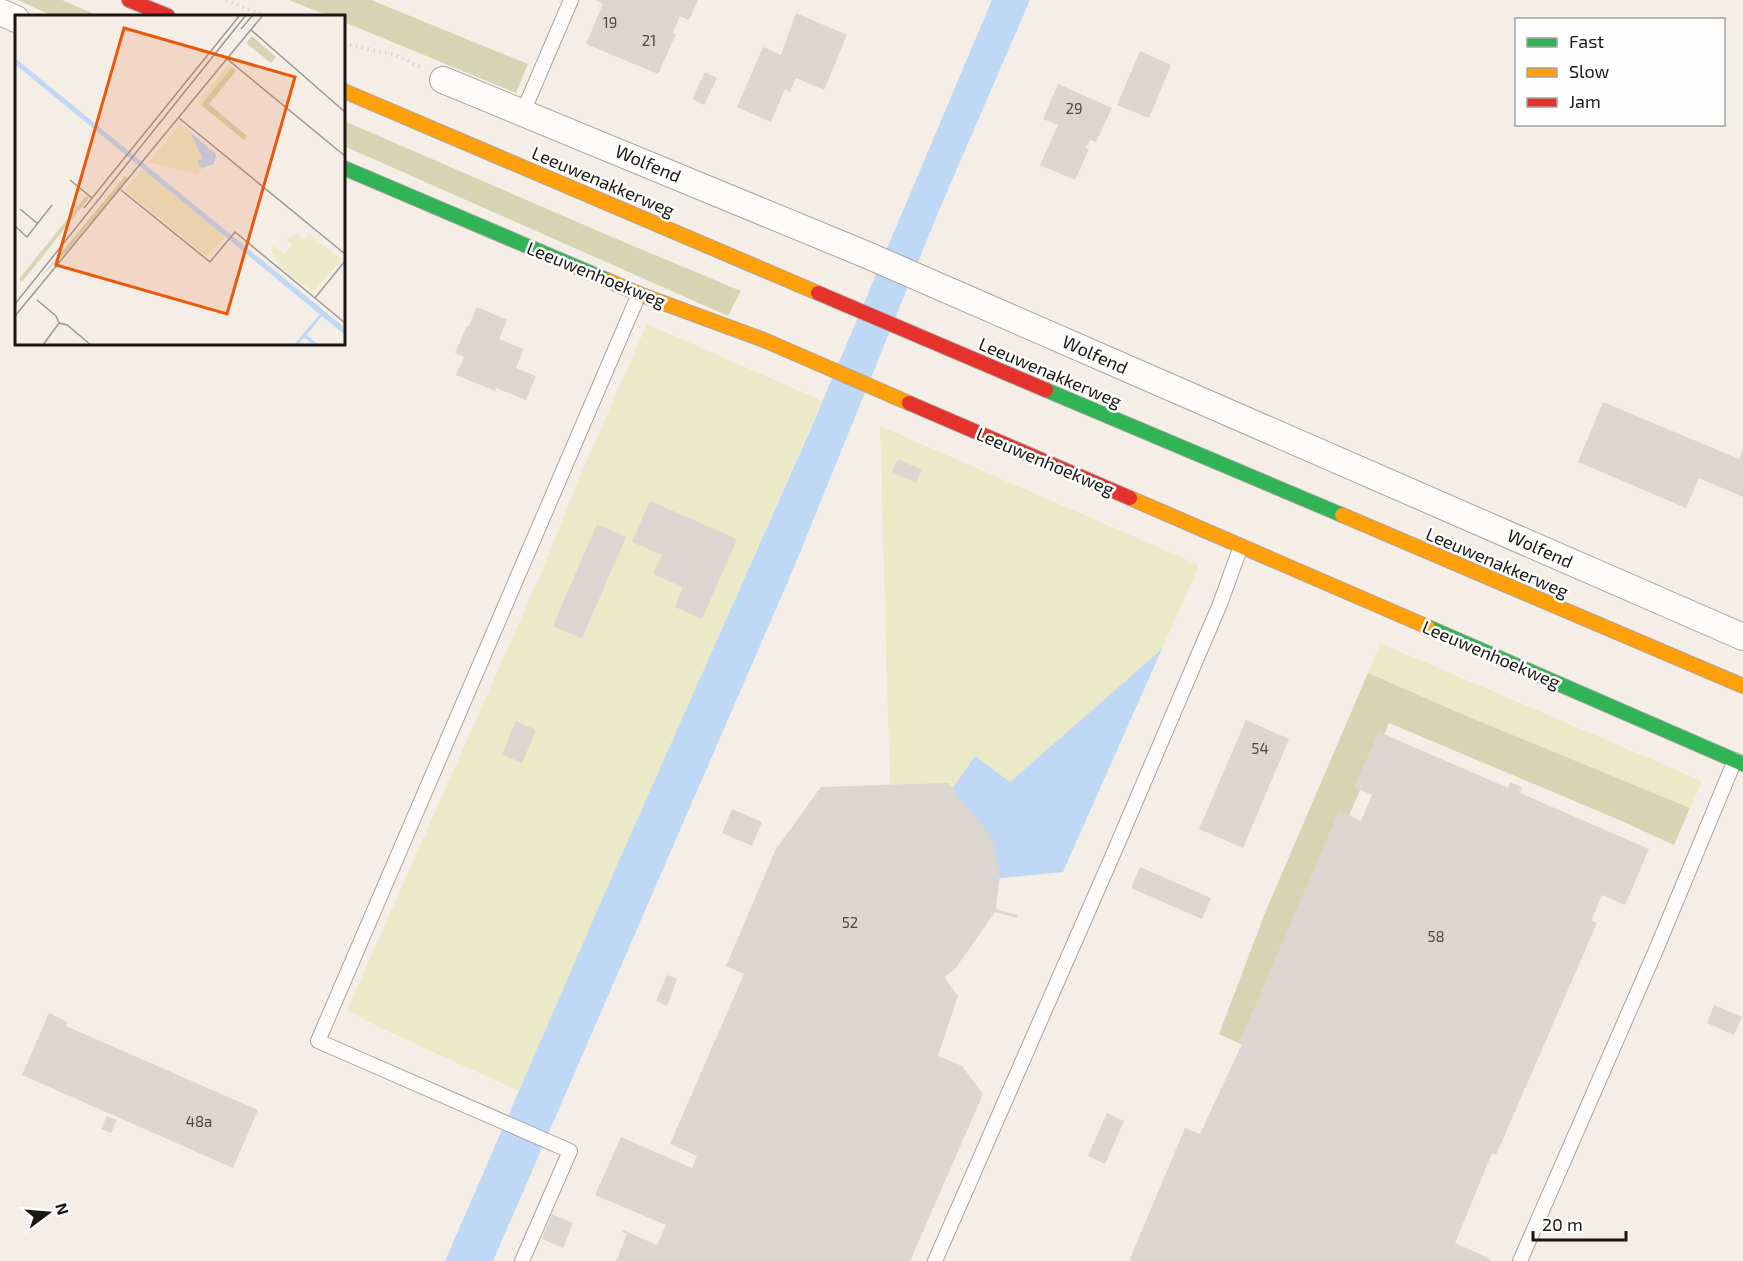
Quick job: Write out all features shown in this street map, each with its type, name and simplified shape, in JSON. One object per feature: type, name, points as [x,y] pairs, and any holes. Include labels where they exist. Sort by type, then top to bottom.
[{"type":"main road","points":[[129,0],[166,15]]},
{"type":"main road","name":"Leeuwenakkerweg","points":[[345,91],[1743,687]]},
{"type":"main road","name":"Leeuwenhoekweg","points":[[345,168],[639,294],[764,340],[1739,762]]},
{"type":"street","points":[[0,12],[15,19]]},
{"type":"street","name":"Wolfend","points":[[443,80],[867,255],[1743,638]]},
{"type":"lane","points":[[523,112],[571,0]]},
{"type":"lane","points":[[522,1261],[570,1151],[318,1041],[639,294]]},
{"type":"lane","points":[[935,1261],[1119,840],[1220,604],[1241,546]]},
{"type":"lane","points":[[1520,1261],[1739,762]]},
{"type":"path","points":[[226,0],[263,15]]},
{"type":"path","points":[[345,44],[396,55],[443,80]]},
{"type":"green space","points":[[18,0],[62,0],[97,15],[51,15]]},
{"type":"green space","points":[[289,0],[371,0],[528,64],[516,93],[345,22],[345,15],[326,15]]},
{"type":"green space","points":[[345,121],[741,291],[728,316],[345,146]]},
{"type":"green space","points":[[647,324],[822,401],[519,1091],[347,1010],[546,562],[576,485]]},
{"type":"green space","points":[[880,426],[1199,565],[1162,649],[1010,782],[942,804],[890,788]]},
{"type":"green space","points":[[1380,643],[1702,781],[1690,808],[1368,673]]},
{"type":"green space","points":[[1368,673],[1690,808],[1674,845],[1389,723],[1249,1048],[1219,1034],[1265,913]]},
{"type":"water","points":[[992,0],[1030,0],[940,208],[792,572],[493,1261],[445,1261],[812,426]]},
{"type":"water","points":[[1162,649],[1063,872],[992,879],[942,804],[975,756],[1010,782]]},
{"type":"building","points":[[595,0],[698,0],[689,20],[680,16],[673,33],[676,34],[658,74],[586,44],[603,4]]},
{"type":"building","points":[[796,13],[847,35],[824,90],[796,78],[790,92],[785,89],[771,122],[737,107],[763,47],[781,55]]},
{"type":"building","points":[[1140,51],[1171,65],[1149,118],[1117,105]]},
{"type":"building","points":[[705,72],[717,78],[704,105],[692,99]]},
{"type":"building","points":[[1058,84],[1112,108],[1096,142],[1090,140],[1086,148],[1089,149],[1075,180],[1040,165],[1058,125],[1043,119]]},
{"type":"building","points":[[477,307],[507,320],[499,339],[524,349],[516,368],[536,376],[526,400],[496,388],[495,391],[456,375],[464,357],[455,353]]},
{"type":"building","points":[[1603,402],[1739,459],[1743,448],[1743,497],[1699,478],[1686,508],[1578,462]]},
{"type":"building","points":[[898,459],[922,470],[916,483],[892,472]]},
{"type":"building","points":[[650,501],[737,539],[702,619],[675,607],[683,587],[653,574],[662,555],[632,542]]},
{"type":"building","points":[[597,524],[626,537],[582,638],[553,626]]},
{"type":"building","points":[[1246,720],[1289,739],[1243,848],[1199,829]]},
{"type":"building","points":[[516,721],[536,730],[522,763],[502,754]]},
{"type":"building","points":[[1379,732],[1508,788],[1510,782],[1522,787],[1520,793],[1649,849],[1625,905],[1602,895],[1591,921],[1597,923],[1496,1155],[1492,1153],[1455,1243],[1491,1259],[1490,1261],[1129,1261],[1185,1128],[1200,1134],[1242,1044],[1239,1043],[1339,811],[1361,821],[1372,795],[1354,787]]},
{"type":"building","points":[[948,783],[992,838],[1000,873],[996,909],[1018,915],[1017,918],[995,912],[955,969],[944,977],[958,996],[938,1056],[962,1066],[983,1094],[910,1261],[616,1261],[627,1234],[622,1232],[623,1230],[657,1245],[666,1225],[595,1195],[621,1137],[692,1168],[697,1156],[670,1144],[744,974],[726,966],[776,849],[821,787]]},
{"type":"building","points":[[732,809],[762,822],[752,846],[722,833]]},
{"type":"building","points":[[1140,867],[1211,898],[1202,919],[1131,888]]},
{"type":"building","points":[[667,975],[677,979],[667,1006],[656,1001]]},
{"type":"building","points":[[1714,1005],[1742,1017],[1734,1035],[1707,1023]]},
{"type":"building","points":[[49,1013],[68,1022],[66,1026],[258,1110],[233,1168],[22,1075]]},
{"type":"building","points":[[1107,1113],[1124,1121],[1105,1164],[1088,1156]]},
{"type":"building","points":[[107,1116],[117,1120],[111,1133],[101,1129]]},
{"type":"building","points":[[552,1214],[573,1223],[563,1248],[542,1239]]},
{"type":"traffic: fast","points":[[345,168],[607,280]]},
{"type":"traffic: fast","points":[[1046,390],[1342,515]]},
{"type":"traffic: fast","points":[[1428,627],[1743,764]]},
{"type":"traffic: slow","points":[[345,91],[818,293]]},
{"type":"traffic: slow","points":[[607,280],[764,340],[909,403]]},
{"type":"traffic: slow","points":[[1130,498],[1428,627]]},
{"type":"traffic: slow","points":[[1342,515],[1743,686]]},
{"type":"traffic: jam","points":[[129,0],[166,15]]},
{"type":"traffic: jam","points":[[818,293],[1046,390]]},
{"type":"traffic: jam","points":[[909,403],[1130,498]]}]
